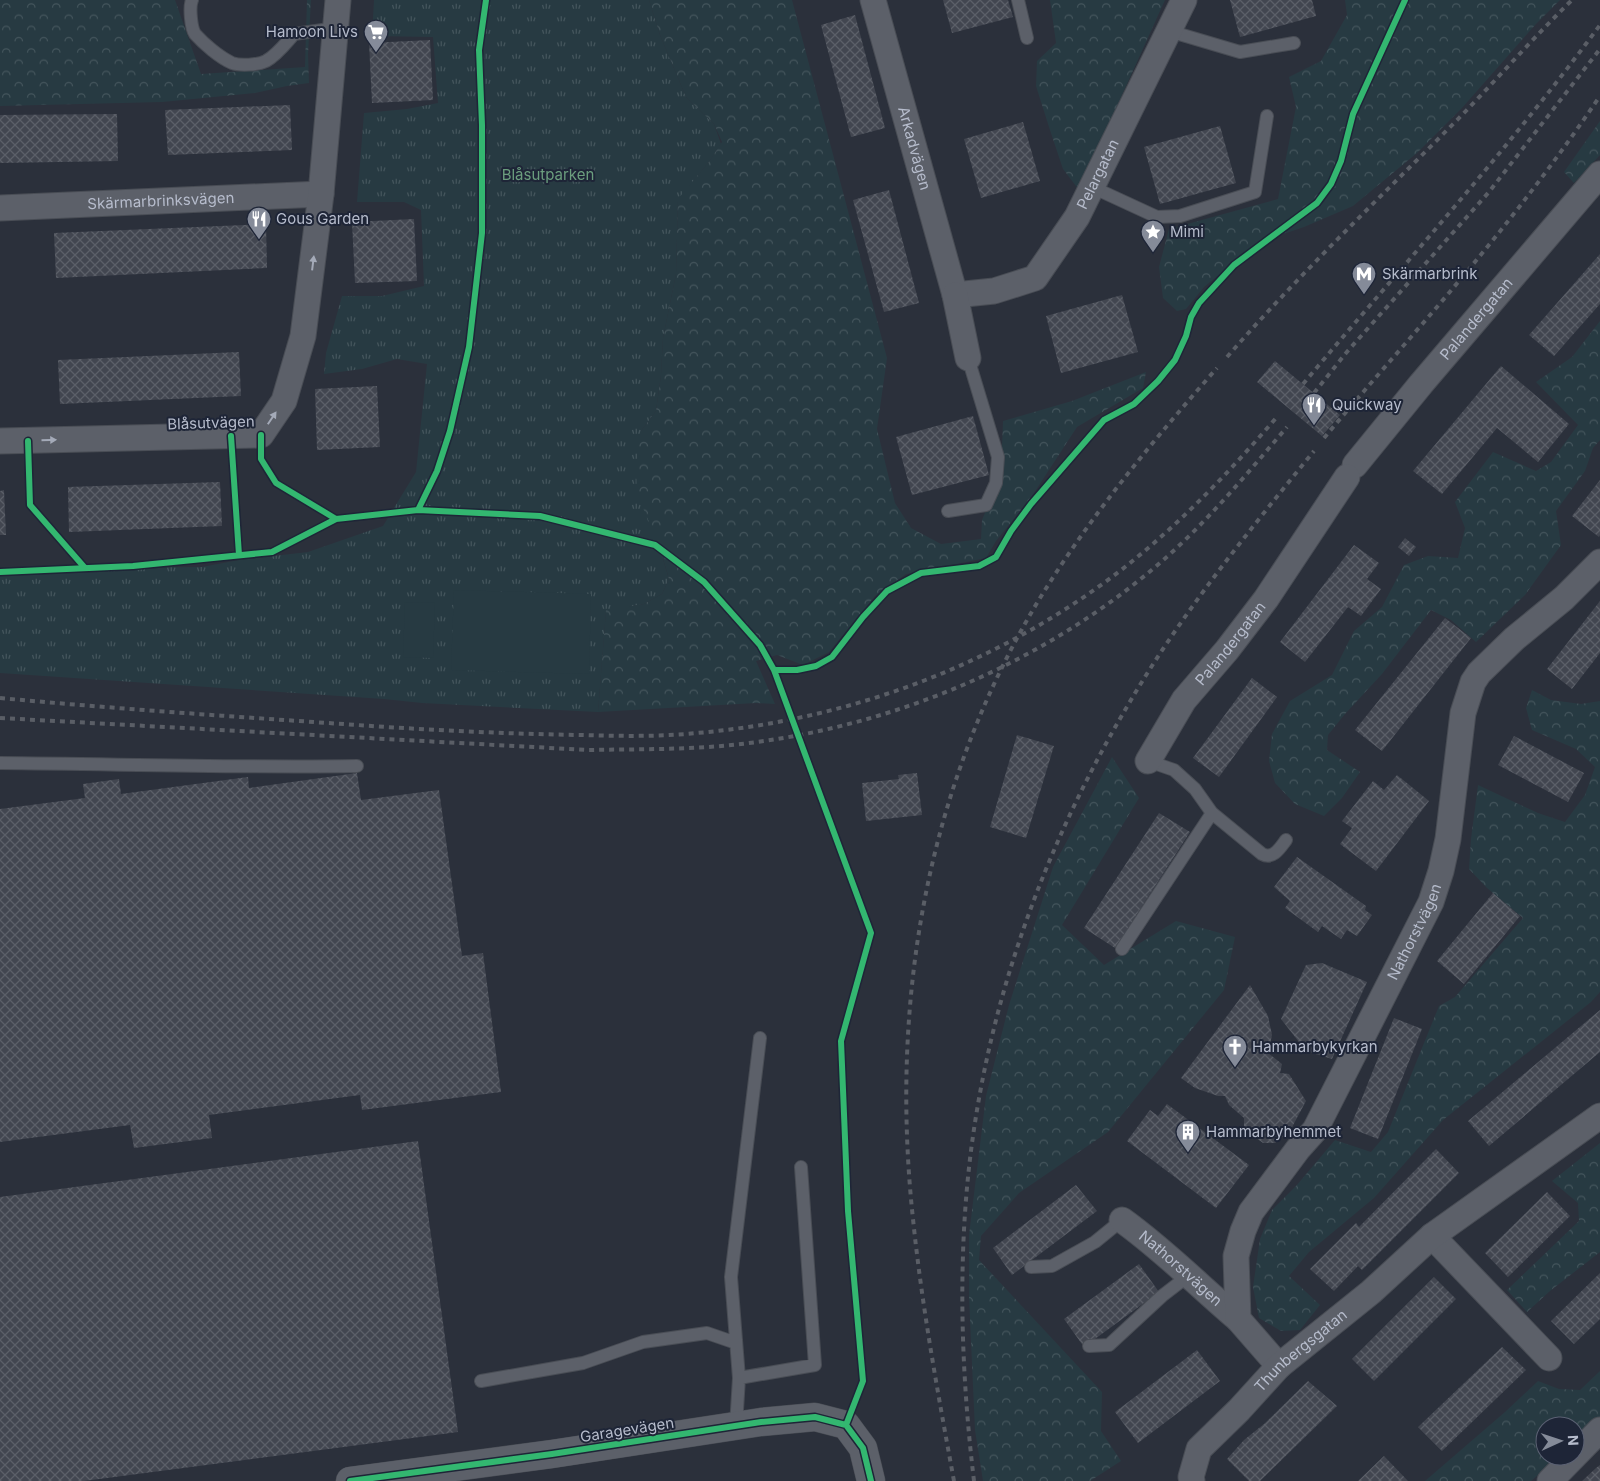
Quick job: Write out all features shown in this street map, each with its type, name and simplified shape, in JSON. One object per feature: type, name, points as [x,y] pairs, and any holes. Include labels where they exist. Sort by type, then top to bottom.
[{"type":"street","name":"Blåsutvägen","points":[[0,441],[261,435],[284,401],[304,336],[321,194],[338,0]]},
{"type":"street","name":"Arkadvägen","points":[[873,0],[960,295],[968,358]]},
{"type":"street","name":"Pelargatan","points":[[960,295],[994,292],[1035,278],[1077,217],[1184,0]]},
{"type":"street","name":"Palandergatan","points":[[1148,761],[1184,700],[1227,650],[1266,599],[1351,471],[1421,384],[1600,174]]},
{"type":"street","name":"Skärmarbrinksvägen","points":[[0,208],[321,194]]},
{"type":"street","name":"Nathorstvägen","points":[[1238,1319],[1236,1256],[1251,1212],[1298,1149],[1315,1130],[1431,902],[1446,847],[1462,723],[1473,682],[1479,673],[1564,598],[1600,562]]},
{"type":"street","name":"Thunbergsgatan","points":[[1192,1481],[1191,1477],[1199,1449],[1239,1410],[1279,1366],[1371,1292],[1432,1236],[1600,1116]]},
{"type":"street","name":"Nathorstvägen","points":[[1122,1220],[1149,1239],[1238,1319],[1279,1366]]},
{"type":"street","points":[[1432,1236],[1549,1358]]},
{"type":"street","name":"Garagevägen","points":[[350,1481],[552,1454],[736,1426],[814,1417],[846,1425],[864,1448],[871,1481]]},
{"type":"street","points":[[1550,1481],[1600,1430]]},
{"type":"lane","points":[[192,0],[189,6],[194,32],[213,50],[233,63],[249,65],[265,62],[294,34],[337,28]]},
{"type":"lane","points":[[1018,0],[1027,38]]},
{"type":"lane","points":[[1169,30],[1240,52],[1294,43]]},
{"type":"lane","points":[[1092,187],[1157,217],[1180,216],[1255,192],[1267,116]]},
{"type":"lane","points":[[948,511],[986,504],[996,483],[998,457],[968,358]]},
{"type":"lane","points":[[1148,761],[1174,770],[1195,789],[1212,813],[1266,856],[1274,855],[1286,840]]},
{"type":"lane","points":[[0,763],[264,768],[357,766]]},
{"type":"lane","points":[[1122,949],[1212,813]]},
{"type":"lane","points":[[736,1426],[739,1378],[731,1277],[760,1038]]},
{"type":"lane","points":[[739,1378],[815,1365],[801,1167]]},
{"type":"lane","points":[[1031,1267],[1052,1266],[1095,1242],[1122,1220]]},
{"type":"lane","points":[[1089,1346],[1109,1345],[1162,1296],[1188,1276]]},
{"type":"lane","points":[[481,1381],[583,1363],[643,1342],[708,1333],[736,1343]]},
{"type":"green space","points":[[0,0],[175,0],[201,74],[305,67],[307,0],[311,0],[308,54],[309,83],[255,93],[162,102],[0,106]]},
{"type":"green space","name":"Blåsutparken","points":[[374,0],[649,0],[660,35],[686,97],[714,124],[721,144],[678,200],[676,274],[663,338],[661,375],[656,411],[641,431],[659,546],[669,579],[662,594],[644,604],[606,611],[598,712],[422,703],[0,673],[0,569],[202,567],[239,560],[308,552],[383,526],[416,472],[427,364],[397,359],[362,369],[324,374],[326,353],[342,296],[382,296],[424,286],[421,210],[404,202],[357,202],[364,113],[407,109],[438,103],[433,37],[372,36]]},
{"type":"green space","points":[[649,0],[792,0],[887,358],[877,429],[895,503],[911,528],[941,544],[981,539],[982,520],[1001,474],[1003,421],[1072,401],[1146,372],[1143,388],[1077,427],[1032,496],[996,541],[986,558],[906,574],[875,596],[829,652],[803,665],[777,655],[756,661],[775,704],[756,703],[598,712],[606,610],[644,604],[662,594],[669,579],[659,545],[637,494],[636,468],[641,431],[656,411],[661,375],[663,338],[676,274],[678,199],[708,163],[722,142],[714,124],[686,97],[660,35]]},
{"type":"green space","points":[[1050,0],[1165,0],[1079,190],[1063,169],[1036,86],[1037,61],[1056,43]]},
{"type":"green space","points":[[1345,0],[1560,0],[1536,24],[1462,108],[1417,153],[1353,206],[1304,227],[1257,243],[1204,287],[1186,309],[1177,311],[1163,298],[1159,267],[1169,229],[1278,199],[1296,107],[1289,77],[1321,61],[1347,15]]},
{"type":"green space","points":[[1600,121],[1600,155],[1574,183],[1564,172]]},
{"type":"green space","points":[[1600,321],[1600,440],[1593,448],[1585,471],[1556,511],[1561,545],[1525,595],[1476,642],[1451,620],[1431,610],[1382,674],[1328,735],[1327,750],[1360,772],[1342,798],[1324,816],[1295,804],[1275,783],[1269,761],[1272,734],[1290,701],[1332,675],[1354,631],[1382,607],[1404,565],[1428,556],[1458,558],[1465,528],[1455,502],[1493,452],[1536,471],[1551,462],[1578,425],[1536,382],[1572,357]]},
{"type":"green space","points":[[454,590],[591,594],[589,674],[451,670]]},
{"type":"green space","points":[[405,602],[435,603],[433,658],[403,657]]},
{"type":"green space","points":[[1532,690],[1551,700],[1581,704],[1600,701],[1600,992],[1591,1002],[1443,1120],[1374,1198],[1309,1252],[1289,1276],[1320,1305],[1300,1330],[1281,1331],[1259,1318],[1253,1287],[1260,1239],[1272,1210],[1296,1186],[1335,1140],[1371,1152],[1388,1132],[1439,1006],[1455,997],[1523,918],[1487,888],[1469,869],[1478,785],[1538,813],[1565,822],[1585,795],[1595,767],[1576,749],[1532,730],[1526,708]]},
{"type":"green space","points":[[1112,757],[1139,798],[1062,925],[1104,965],[1176,921],[1235,937],[1224,990],[1108,1132],[1019,1193],[981,1236],[979,1260],[1102,1392],[1101,1431],[1121,1461],[1090,1481],[983,1481],[975,1430],[969,1297],[969,1235],[986,1096],[1009,1005],[1053,867]]},
{"type":"green space","points":[[1600,1143],[1600,1252],[1550,1291],[1527,1312],[1507,1290],[1579,1221],[1578,1203],[1552,1181]]},
{"type":"green space","points":[[1600,1371],[1600,1426],[1585,1437],[1585,1416],[1535,1416],[1535,1466],[1549,1466],[1531,1481],[1425,1481],[1538,1381],[1559,1389],[1580,1390]]},
{"type":"building","points":[[943,0],[1008,0],[1013,17],[952,33]]},
{"type":"building","points":[[1230,0],[1312,0],[1316,16],[1240,37]]},
{"type":"building","points":[[855,15],[885,128],[851,137],[821,25]]},
{"type":"building","points":[[430,40],[433,100],[372,103],[369,43]]},
{"type":"building","points":[[290,105],[292,150],[168,155],[165,110]]},
{"type":"building","points":[[117,114],[118,161],[0,163],[0,115]]},
{"type":"building","points":[[1023,122],[1040,181],[981,198],[964,139]]},
{"type":"building","points":[[1220,126],[1236,183],[1160,204],[1144,147]]},
{"type":"building","points":[[889,190],[919,303],[884,312],[853,200]]},
{"type":"building","points":[[414,219],[417,281],[355,283],[352,222]]},
{"type":"building","points":[[266,224],[267,268],[56,278],[54,233]]},
{"type":"building","points":[[1600,254],[1600,304],[1554,356],[1529,335]]},
{"type":"building","points":[[1122,295],[1138,352],[1061,373],[1046,316]]},
{"type":"building","points":[[239,352],[241,396],[60,404],[58,360]]},
{"type":"building","points":[[1275,361],[1340,415],[1322,436],[1257,382]]},
{"type":"building","points":[[1501,366],[1569,424],[1538,462],[1497,428],[1442,494],[1413,471]]},
{"type":"building","points":[[377,386],[380,447],[317,450],[315,389]]},
{"type":"building","points":[[973,416],[989,475],[912,495],[896,437]]},
{"type":"building","points":[[1600,480],[1600,535],[1599,537],[1572,516]]},
{"type":"building","points":[[220,482],[222,526],[69,532],[68,487]]},
{"type":"building","points":[[4,490],[6,535],[0,535],[0,491]]},
{"type":"building","points":[[1405,538],[1416,547],[1409,556],[1398,547]]},
{"type":"building","points":[[1354,545],[1379,563],[1367,579],[1381,589],[1361,616],[1348,607],[1305,662],[1280,642]]},
{"type":"building","points":[[1600,601],[1600,653],[1572,689],[1547,669]]},
{"type":"building","points":[[1445,618],[1471,638],[1382,751],[1355,730]]},
{"type":"building","points":[[1252,678],[1277,697],[1219,777],[1193,758]]},
{"type":"building","points":[[1017,735],[1054,746],[1026,838],[990,827]]},
{"type":"building","points":[[1514,736],[1584,773],[1568,802],[1498,765]]},
{"type":"building","points":[[357,773],[361,800],[439,790],[462,956],[483,953],[501,1092],[362,1110],[360,1095],[209,1115],[212,1138],[134,1148],[130,1125],[0,1142],[0,809],[85,798],[83,784],[119,779],[121,794],[248,777],[249,788]]},
{"type":"building","points":[[917,773],[922,815],[866,821],[862,783],[899,779],[898,775]]},
{"type":"building","points":[[1397,775],[1429,801],[1376,871],[1340,844],[1352,828],[1342,821],[1373,781],[1384,790]]},
{"type":"building","points":[[1159,813],[1190,832],[1115,948],[1084,928]]},
{"type":"building","points":[[1297,857],[1366,906],[1365,910],[1372,915],[1357,936],[1347,930],[1341,939],[1322,926],[1318,932],[1285,908],[1290,901],[1274,887]]},
{"type":"building","points":[[1493,893],[1520,916],[1464,984],[1437,961]]},
{"type":"building","points":[[1322,963],[1367,982],[1332,1059],[1306,1051],[1281,1019],[1306,965]]},
{"type":"building","name":"Hammarbykyrkan","points":[[1250,985],[1268,1016],[1272,1035],[1268,1053],[1282,1064],[1280,1073],[1289,1074],[1306,1101],[1290,1131],[1275,1143],[1263,1143],[1244,1129],[1244,1118],[1229,1105],[1225,1096],[1218,1096],[1195,1088],[1181,1078]]},
{"type":"building","points":[[1600,1010],[1600,1052],[1489,1146],[1468,1121]]},
{"type":"building","points":[[1394,1018],[1422,1029],[1378,1139],[1350,1128]]},
{"type":"building","name":"Hammarbyhemmet","points":[[1167,1104],[1249,1165],[1216,1208],[1127,1141],[1150,1110],[1158,1116]]},
{"type":"building","points":[[418,1141],[458,1432],[84,1481],[0,1481],[0,1197]]},
{"type":"building","points":[[1436,1149],[1459,1173],[1362,1270],[1358,1266],[1334,1291],[1310,1269],[1356,1223],[1359,1227]]},
{"type":"building","points":[[1076,1185],[1097,1211],[1012,1275],[993,1248]]},
{"type":"building","points":[[1547,1192],[1570,1216],[1508,1277],[1485,1253]]},
{"type":"building","points":[[1139,1264],[1159,1292],[1084,1347],[1064,1319]]},
{"type":"building","points":[[1600,1273],[1600,1319],[1574,1344],[1551,1321]]},
{"type":"building","points":[[1434,1277],[1456,1299],[1374,1381],[1352,1359]]},
{"type":"building","points":[[1502,1347],[1526,1370],[1442,1451],[1418,1427]]},
{"type":"building","points":[[1197,1350],[1220,1381],[1138,1443],[1115,1412]]},
{"type":"building","points":[[1308,1381],[1337,1406],[1260,1481],[1249,1481],[1227,1459],[1244,1440],[1264,1424]]},
{"type":"building","points":[[1384,1456],[1408,1481],[1358,1481]]},
{"type":"building","points":[[1600,1465],[1600,1481],[1582,1481],[1596,1468]]},
{"type":"railway","points":[[1227,357],[1313,264],[1462,115],[1572,0]]},
{"type":"railway","points":[[1303,384],[1455,207],[1529,117],[1600,25]]},
{"type":"railway","points":[[1314,393],[1346,353],[1489,192],[1600,49]]},
{"type":"railway","points":[[1324,438],[1495,237],[1556,158],[1600,96]]},
{"type":"railway","points":[[954,1481],[921,1285],[913,1219],[907,1139],[907,1060],[912,981],[924,903],[942,826],[966,752],[997,679],[1034,608],[1075,544],[1097,514],[1167,425],[1217,368]]},
{"type":"railway","points":[[0,698],[386,727],[556,735],[638,736],[697,733],[753,726],[808,716],[862,702],[915,684],[1017,638],[1066,609],[1112,577],[1178,522],[1238,461],[1276,418]]},
{"type":"railway","points":[[0,718],[588,750],[703,747],[797,736],[853,723],[961,686],[1012,662],[1062,634],[1109,603],[1172,552],[1224,500],[1287,427]]},
{"type":"railway","points":[[974,1481],[964,1367],[962,1291],[968,1177],[976,1115],[988,1053],[1003,992],[1022,933],[1044,874],[1069,816],[1097,760],[1128,705],[1170,638],[1216,574],[1314,451]]},
{"type":"cycle path","points":[[418,510],[437,471],[450,431],[469,347],[482,233],[482,125],[479,50],[486,0]]},
{"type":"cycle path","points":[[774,670],[797,670],[816,666],[832,657],[863,617],[887,591],[921,573],[979,566],[996,557],[1011,531],[1031,504],[1104,420],[1134,404],[1158,381],[1175,360],[1186,336],[1191,317],[1199,303],[1234,265],[1317,203],[1331,184],[1341,161],[1353,114],[1405,0]]},
{"type":"cycle path","points":[[261,435],[261,459],[276,483],[336,519]]},
{"type":"cycle path","points":[[231,436],[239,555]]},
{"type":"cycle path","points":[[28,441],[30,505],[85,568]]},
{"type":"cycle path","points":[[0,572],[133,566],[272,552],[336,519],[418,510],[540,516],[655,545],[704,582],[760,645],[774,670],[871,933],[841,1041],[848,1211],[863,1381],[846,1425]]},
{"type":"cycle path","points":[[350,1481],[552,1454],[761,1422],[815,1417],[846,1425],[863,1448],[871,1481]]},
{"type":"place","name":"Hamoon Livs","points":[[376,53]]},
{"type":"place","name":"Gous Garden","points":[[259,240]]},
{"type":"place","name":"Mimi","points":[[1153,253]]},
{"type":"place","name":"Skärmarbrink","points":[[1364,295]]},
{"type":"place","name":"Quickway","points":[[1314,426]]},
{"type":"place","name":"Hammarbykyrkan","points":[[1235,1068]]},
{"type":"place","name":"Hammarbyhemmet","points":[[1188,1153]]}]
